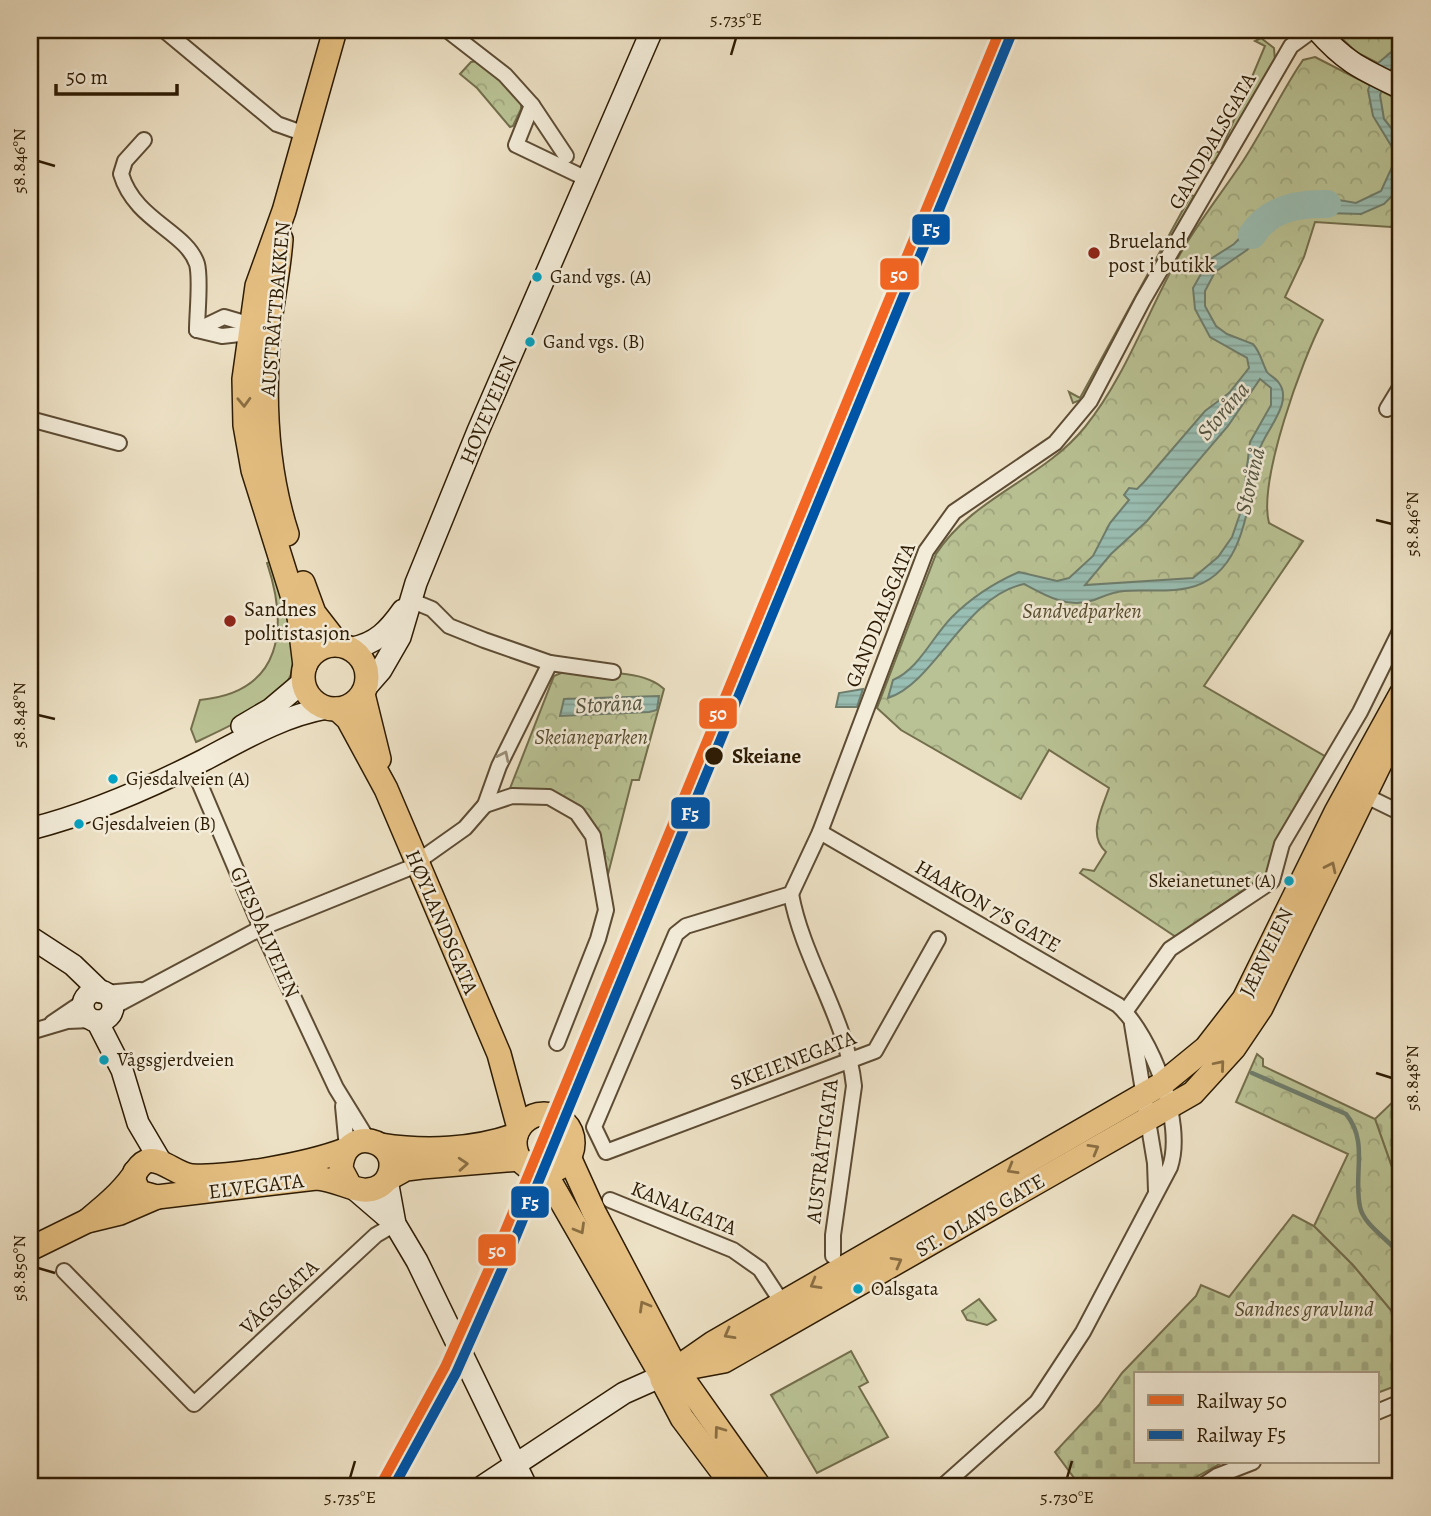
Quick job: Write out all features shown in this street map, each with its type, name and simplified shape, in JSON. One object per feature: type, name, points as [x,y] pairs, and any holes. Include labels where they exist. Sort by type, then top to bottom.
[{"type":"main road","name":"AUSTRÅTTBAKKEN","points":[[304,674],[299,617],[284,566],[260,502],[245,425],[244,379],[256,330],[264,259],[284,211],[335,30]]},
{"type":"main road","name":"HOVEVEIEN","points":[[365,690],[381,670],[400,637],[410,600],[478,431],[652,30]]},
{"type":"main road","points":[[1315,30],[1339,55],[1364,71],[1398,86]]},
{"type":"main road","name":"AUSTRÅTTBAKKEN","points":[[256,330],[275,491],[314,612],[345,646]]},
{"type":"main road","name":"HOVEVEIEN","points":[[345,646],[366,646],[389,630],[410,600]]},
{"type":"main road","points":[[30,813],[76,804],[197,750],[262,715],[304,674],[318,650],[345,646],[365,665],[365,690],[352,705],[306,712],[89,811],[30,829]]},
{"type":"main road","points":[[304,674],[307,694],[332,709]]},
{"type":"main road","name":"HØYLANDSGATA","points":[[365,690],[386,789],[412,865],[499,1054],[533,1104],[553,1115]]},
{"type":"main road","name":"JÆRVEIEN","points":[[1152,1090],[1191,1062],[1218,1035],[1244,999],[1394,726],[1401,694]]},
{"type":"main road","name":"HØYLANDSGATA","points":[[332,709],[348,719],[386,789]]},
{"type":"main road","name":"JÆRVEIEN","points":[[1168,1108],[1207,1080],[1254,1020],[1357,792]]},
{"type":"main road","points":[[30,937],[73,965],[98,1005],[138,1123],[171,1181],[159,1197],[139,1192],[134,1181],[138,1123]]},
{"type":"main road","name":"HØYLANDSGATA","points":[[499,1054],[517,1131]]},
{"type":"main road","name":"ST. OLAVS GATE","points":[[482,1486],[624,1393],[670,1372],[724,1361],[789,1312],[1152,1090]]},
{"type":"main road","name":"ST. OLAVS GATE","points":[[789,1312],[1168,1108]]},
{"type":"main road","points":[[361,1146],[416,1150],[481,1144],[517,1131],[534,1116],[553,1115],[570,1131],[572,1146],[569,1157],[559,1167],[544,1171],[531,1168],[516,1152],[517,1131]]},
{"type":"main road","points":[[361,1146],[391,1161],[387,1179],[395,1224],[416,1261],[526,1486]]},
{"type":"main road","points":[[361,1146],[341,1169],[351,1186],[395,1224]]},
{"type":"main road","name":"ELVEGATA","points":[[164,1165],[179,1174],[208,1176],[314,1161],[361,1146]]},
{"type":"main road","points":[[569,1157],[670,1372],[682,1418],[733,1486]]},
{"type":"main road","points":[[351,1186],[365,1191],[377,1188],[406,1169],[520,1159]]},
{"type":"main road","points":[[135,1172],[148,1161],[164,1165]]},
{"type":"main road","points":[[544,1171],[670,1372],[759,1486]]},
{"type":"main road","name":"ELVEGATA","points":[[87,1221],[112,1200],[135,1172]]},
{"type":"main road","name":"ELVEGATA","points":[[30,1249],[87,1221],[120,1213],[159,1197],[316,1178],[335,1179],[351,1186]]},
{"type":"street","points":[[164,30],[277,124],[305,134]]},
{"type":"street","points":[[447,30],[505,75],[532,105],[566,156]]},
{"type":"street","name":"GANDDALSGATA","points":[[791,894],[820,832],[912,582],[939,531],[954,512],[1055,443],[1090,401],[1143,300],[1291,46],[1315,30]]},
{"type":"street","points":[[532,105],[516,145],[587,179]]},
{"type":"street","points":[[144,140],[125,161],[123,180],[140,210],[189,251],[197,265],[197,330],[224,317],[256,330]]},
{"type":"street","points":[[1387,409],[1401,386]]},
{"type":"street","points":[[30,419],[118,443]]},
{"type":"street","points":[[410,600],[432,609],[449,626],[550,663],[612,672]]},
{"type":"street","name":"JÆRVEIEN","points":[[1128,1016],[1170,949],[1272,881],[1282,844],[1360,712],[1401,629]]},
{"type":"street","points":[[30,1032],[67,1021],[98,1005],[128,1001],[142,990],[261,928],[412,865],[465,828],[485,804],[499,766],[550,663]]},
{"type":"street","points":[[1360,712],[1394,726]]},
{"type":"street","name":"GJESDALVEIEN","points":[[182,770],[196,775],[261,928],[343,1101],[361,1146]]},
{"type":"street","points":[[1357,792],[1401,813]]},
{"type":"street","points":[[485,804],[512,796],[549,797],[577,813],[593,836],[606,910],[598,939],[557,1043]]},
{"type":"street","name":"HAAKON 7'S GATE","points":[[820,832],[1128,1016],[1153,1055],[1152,1090]]},
{"type":"street","name":"AUSTRÅTTGATA","points":[[791,894],[807,948],[852,1062],[854,1086],[833,1236],[833,1256]]},
{"type":"street","name":"SKEIENEGATA","points":[[791,894],[686,926],[676,934],[594,1127],[606,1152],[852,1062],[875,1051],[938,939]]},
{"type":"street","points":[[943,1486],[1037,1402],[1083,1332],[1174,1156],[1168,1108],[1152,1090],[1128,1016]]},
{"type":"street","points":[[1153,1055],[1176,1063],[1191,1062]]},
{"type":"street","points":[[1152,1090],[1147,1120],[1155,1163],[1156,1192]]},
{"type":"street","name":"GJESDALVEIEN","points":[[343,1101],[361,1146]]},
{"type":"street","name":"KANALGATA","points":[[610,1200],[733,1250],[760,1269],[789,1312]]},
{"type":"street","name":"VÅGSGATA","points":[[64,1271],[194,1404],[376,1235],[395,1224]]},
{"type":"street","points":[[1378,1412],[1401,1402]]},
{"type":"street","points":[[1202,1486],[1217,1476],[1248,1464]]},
{"type":"green space","points":[[1333,30],[1401,30],[1401,75],[1356,52]]},
{"type":"green space","points":[[1261,38],[1274,48],[1275,61],[1218,161],[1211,163],[1207,158],[1209,148],[1220,153],[1265,46],[1255,41]]},
{"type":"green space","name":"Sandvedparken","points":[[1315,57],[1401,101],[1401,207],[1391,227],[1315,222],[1304,257],[1285,297],[1323,320],[1304,363],[1284,421],[1267,504],[1269,523],[1303,541],[1204,686],[1328,758],[1269,872],[1176,937],[1080,873],[1083,869],[1094,871],[1106,852],[1097,838],[1097,830],[1109,788],[1049,750],[1021,799],[901,730],[877,708],[936,554],[951,534],[969,517],[1049,461],[1085,427],[1126,363],[1190,238],[1257,139],[1303,60]]},
{"type":"green space","points":[[478,61],[521,100],[521,109],[513,126],[510,127],[477,88],[460,74],[471,62]]},
{"type":"green space","points":[[1191,195],[1194,196],[1083,399],[1073,403],[1069,392],[1080,398]]},
{"type":"green space","points":[[274,560],[284,594],[293,649],[294,662],[290,676],[282,689],[256,711],[196,742],[191,729],[200,700],[228,694],[249,684],[264,670],[273,652],[277,610],[267,563]]},
{"type":"green space","name":"Skeianeparken","points":[[561,673],[642,677],[664,689],[639,780],[632,780],[606,882],[602,871],[605,853],[600,840],[580,812],[509,791],[554,676]]},
{"type":"green space","points":[[1257,1054],[1263,1059],[1263,1066],[1375,1119],[1401,1193],[1401,1322],[1353,1265],[1314,1226],[1348,1154],[1236,1102]]},
{"type":"green space","points":[[1401,1094],[1401,1193],[1375,1119]]},
{"type":"green space","name":"Sandnes gravlund","points":[[1293,1215],[1314,1226],[1353,1265],[1401,1322],[1401,1384],[1378,1393],[1378,1372],[1134,1372],[1134,1464],[1219,1464],[1180,1486],[1080,1486],[1055,1452],[1099,1405],[1122,1373],[1196,1296],[1201,1285],[1229,1297]]},
{"type":"green space","points":[[979,1299],[996,1320],[987,1325],[967,1320],[962,1311]]},
{"type":"green space","points":[[851,1351],[868,1382],[859,1387],[888,1437],[817,1473],[771,1395]]},
{"type":"water","points":[[1401,44],[1401,61],[1391,69],[1380,95],[1384,119],[1401,140],[1401,177],[1393,195],[1384,204],[1361,214],[1289,212],[1287,202],[1321,197],[1356,203],[1381,191],[1393,165],[1395,152],[1373,116],[1368,90],[1378,63]]},
{"type":"water","name":"Storånå","points":[[1279,203],[1281,216],[1247,250],[1215,272],[1205,291],[1205,306],[1216,326],[1227,334],[1253,344],[1267,372],[1278,381],[1283,391],[1281,408],[1259,451],[1242,532],[1223,568],[1208,580],[1188,588],[1112,593],[1075,603],[1058,600],[1024,584],[1003,592],[984,605],[967,622],[921,675],[905,689],[888,698],[893,680],[918,661],[952,617],[983,592],[1019,572],[1057,581],[1069,578],[1093,556],[1110,523],[1129,500],[1124,495],[1129,488],[1137,489],[1144,482],[1205,411],[1229,393],[1249,368],[1247,358],[1210,337],[1195,309],[1193,288],[1209,260],[1234,244],[1267,210]],"holes":[[[1260,379],[1271,388],[1271,405],[1250,442],[1242,508],[1232,537],[1218,557],[1193,578],[1085,585],[1111,554],[1147,521],[1228,426]]]},
{"type":"water","points":[[863,689],[857,707],[836,707],[839,693]]},
{"type":"water","points":[[659,696],[657,710],[649,712],[560,716],[564,699]]},
{"type":"waterway","name":"Storåna","points":[[1252,235],[1267,219],[1285,209],[1327,204]]},
{"type":"waterway","points":[[1252,1073],[1346,1114],[1353,1125],[1359,1147],[1358,1195],[1362,1214],[1401,1256]]},
{"type":"railway","points":[[979,110],[1013,30]]},
{"type":"rail line","name":"50","points":[[380,1486],[445,1367],[496,1253],[1000,30]]},
{"type":"rail line","name":"F5","points":[[394,1486],[456,1373],[507,1258],[1011,35]]},
{"type":"place","name":"Brueland post i butikk","points":[[1094,253]]},
{"type":"place","name":"Gand vgs. (A)","points":[[537,277]]},
{"type":"place","name":"Gand vgs. (B)","points":[[530,342]]},
{"type":"place","name":"Sandnes politistasjon","points":[[230,621]]},
{"type":"place","name":"Skeiane","points":[[714,756]]},
{"type":"place","name":"Gjesdalveien (A)","points":[[113,779]]},
{"type":"place","name":"Gjesdalveien (B)","points":[[79,824]]},
{"type":"place","name":"Skeianetunet (A)","points":[[1289,881]]},
{"type":"place","name":"Vågsgjerdveien","points":[[104,1060]]},
{"type":"place","name":"Oalsgata","points":[[858,1289]]}]
